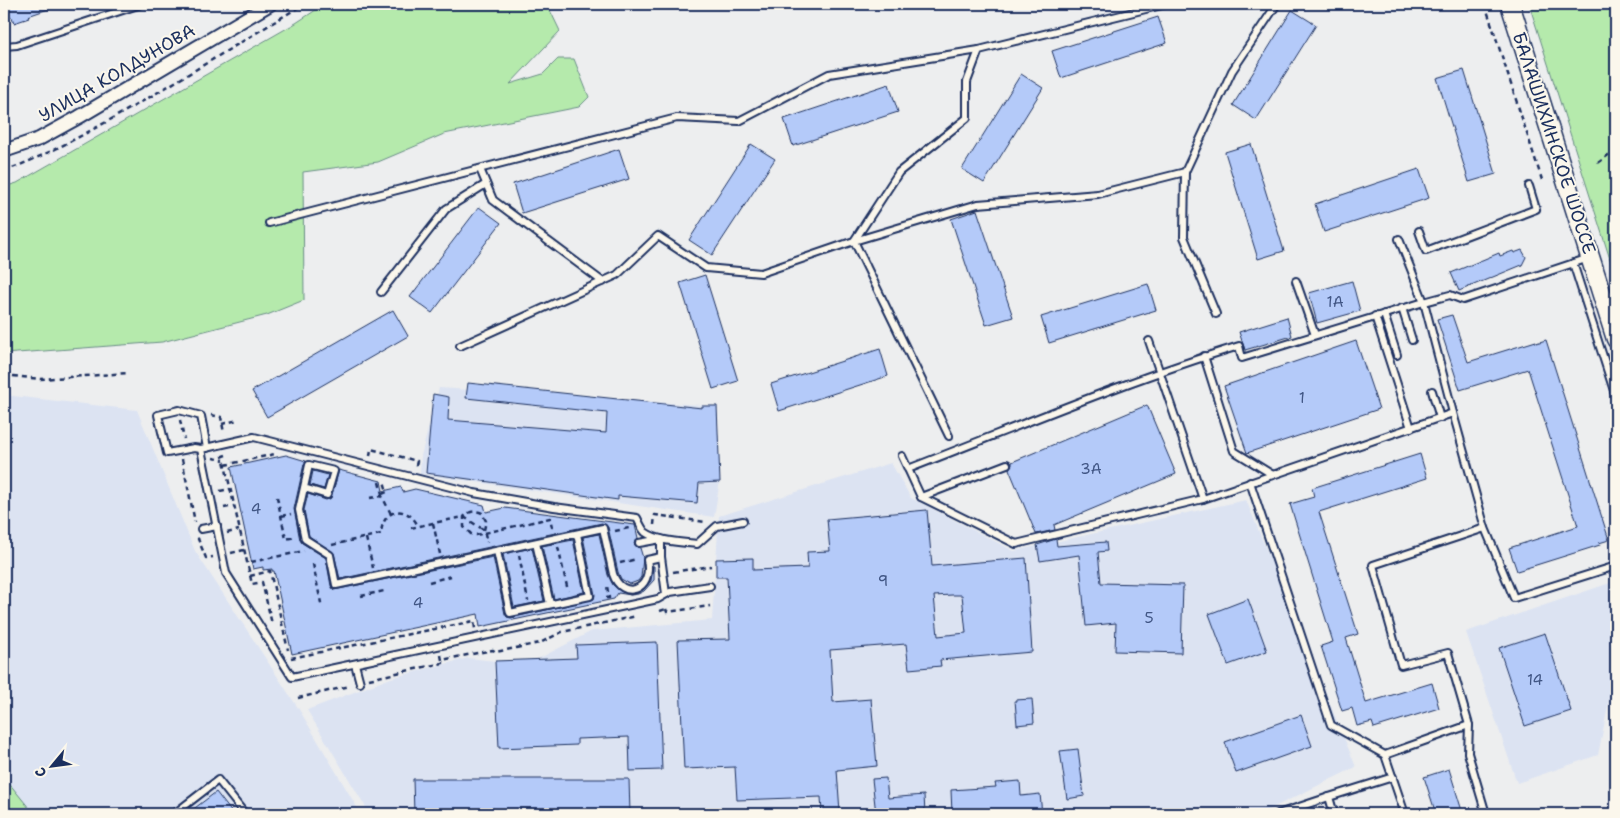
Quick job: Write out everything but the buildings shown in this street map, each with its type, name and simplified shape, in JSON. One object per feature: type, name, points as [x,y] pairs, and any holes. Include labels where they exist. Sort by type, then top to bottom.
[{"type":"main road","name":"БАЛАШИХИНСКОЕ ШОССЕ","points":[[1510,4],[1616,339]]},
{"type":"street","name":"УЛИЦА КОЛДУНОВА","points":[[4,151],[39,139],[72,121],[270,4]]},
{"type":"lane","points":[[4,46],[17,45],[141,4]]},
{"type":"lane","points":[[269,223],[678,118],[739,121],[828,74],[979,50],[1166,4]]},
{"type":"lane","points":[[1216,314],[1184,237],[1185,172],[1232,70],[1277,4]]},
{"type":"lane","points":[[854,240],[899,172],[967,118],[967,82],[979,50]]},
{"type":"lane","points":[[480,169],[493,200],[603,282]]},
{"type":"lane","points":[[460,346],[617,276],[658,236],[706,268],[761,273],[854,240],[978,204],[1098,194],[1185,172]]},
{"type":"lane","points":[[381,292],[446,209],[486,184]]},
{"type":"lane","points":[[1419,231],[1426,251],[1536,209],[1529,186]]},
{"type":"lane","points":[[1399,239],[1424,302],[1485,528],[1514,598],[1616,566]]},
{"type":"lane","points":[[854,240],[949,436]]},
{"type":"lane","points":[[908,469],[1204,356],[1239,346],[1242,358],[1375,316],[1450,295],[1463,300],[1590,257]]},
{"type":"lane","points":[[1573,263],[1616,397]]},
{"type":"lane","points":[[1296,281],[1315,335]]},
{"type":"lane","points":[[1402,308],[1412,340]]},
{"type":"lane","points":[[1384,314],[1397,355]]},
{"type":"lane","points":[[1375,316],[1411,428]]},
{"type":"lane","points":[[1149,341],[1203,499]]},
{"type":"lane","points":[[1204,356],[1234,451],[1272,475]]},
{"type":"lane","points":[[1432,391],[1440,418]]},
{"type":"lane","points":[[710,586],[670,592],[658,599],[292,677],[226,573],[203,451],[201,416],[178,411],[158,415],[167,453],[194,448],[203,451],[254,437],[474,493],[554,508],[637,518],[644,531],[661,538],[697,544],[717,526],[743,521]]},
{"type":"lane","points":[[902,456],[921,497],[1016,544],[1203,499],[1454,413]]},
{"type":"lane","points":[[921,497],[1007,464]]},
{"type":"lane","points":[[304,488],[327,495],[334,471],[309,465],[299,510],[305,540],[330,555],[336,585],[603,528],[613,574],[618,584],[623,588],[629,589],[640,586],[649,573],[647,560],[661,557]]},
{"type":"lane","points":[[1250,482],[1331,725],[1385,755],[1405,814]]},
{"type":"lane","points":[[201,529],[216,526]]},
{"type":"lane","points":[[1485,528],[1373,565],[1402,665],[1448,653],[1469,725],[1468,752],[1486,814]]},
{"type":"lane","points":[[497,551],[510,613],[590,596],[577,534]]},
{"type":"lane","points":[[639,543],[661,538]]},
{"type":"lane","points":[[661,538],[661,557],[666,594]]},
{"type":"lane","points":[[536,543],[550,604]]},
{"type":"lane","points":[[355,664],[360,683]]},
{"type":"lane","points":[[1385,755],[1469,725]]},
{"type":"lane","points":[[1278,814],[1393,777]]},
{"type":"lane","points":[[174,814],[218,780],[245,814]]},
{"type":"lane","points":[[1329,797],[1334,814]]},
{"type":"path","points":[[4,171],[33,161],[93,129],[161,91],[304,4]]},
{"type":"path","points":[[1485,4],[1542,180]]},
{"type":"path","points":[[1598,163],[1616,149]]},
{"type":"path","points":[[4,375],[40,380],[129,373]]},
{"type":"path","points":[[178,411],[188,455],[181,457],[196,524]]},
{"type":"path","points":[[201,416],[221,417],[229,454],[223,456],[250,576],[252,584],[262,582],[272,628]]},
{"type":"path","points":[[222,424],[238,420]]},
{"type":"path","points":[[203,451],[224,460]]},
{"type":"path","points":[[225,465],[283,452]]},
{"type":"path","points":[[379,482],[382,495],[391,514]]},
{"type":"path","points":[[370,498],[387,492],[385,486]]},
{"type":"path","points":[[218,491],[230,489]]},
{"type":"path","points":[[277,497],[286,539],[304,536]]},
{"type":"path","points":[[222,508],[234,506]]},
{"type":"path","points":[[412,528],[464,517],[474,511],[482,513],[486,521],[485,531],[489,553]]},
{"type":"path","points":[[251,562],[381,534],[383,522],[391,514],[403,512],[410,515],[418,526]]},
{"type":"path","points":[[654,528],[655,515],[706,522]]},
{"type":"path","points":[[464,517],[463,522],[467,531],[476,535],[485,531],[550,518],[570,600]]},
{"type":"path","points":[[464,517],[485,531]]},
{"type":"path","points":[[433,523],[442,562]]},
{"type":"path","points":[[552,527],[560,525]]},
{"type":"path","points":[[604,534],[631,528]]},
{"type":"path","points":[[366,538],[375,577]]},
{"type":"path","points":[[517,547],[530,608]]},
{"type":"path","points":[[618,569],[617,563],[638,559],[636,551]]},
{"type":"path","points":[[313,564],[322,608]]},
{"type":"path","points":[[668,572],[711,566]]},
{"type":"path","points":[[250,576],[270,571],[290,659],[474,621],[476,630]]},
{"type":"path","points":[[429,582],[451,576]]},
{"type":"path","points":[[600,600],[609,598],[606,580]]},
{"type":"path","points":[[361,596],[384,591]]},
{"type":"path","points":[[665,602],[666,609]]},
{"type":"path","points":[[657,611],[666,609],[667,612],[710,606]]},
{"type":"path","points":[[439,646],[442,660],[493,650],[496,652],[540,643],[562,632],[638,615]]},
{"type":"path","points":[[281,643],[285,651]]},
{"type":"shaded area","points":[[439,388],[717,406],[720,480],[714,517],[420,474],[421,456]]},
{"type":"shaded area","points":[[4,395],[137,410],[195,551],[300,711],[361,814],[4,814]]},
{"type":"shaded area","points":[[891,463],[911,498],[1014,551],[1246,500],[1356,767],[1260,814],[370,814],[307,710],[391,678],[468,658],[496,661],[538,659],[592,631],[712,620],[719,516]]},
{"type":"shaded area","points":[[1616,581],[1616,698],[1609,701],[1598,755],[1517,783],[1466,632]]},
{"type":"green space","points":[[325,4],[547,4],[560,31],[510,84],[543,74],[558,59],[574,59],[589,97],[579,107],[444,134],[378,162],[303,172],[304,300],[267,315],[162,342],[4,354],[4,187],[17,183],[296,23]]},
{"type":"green space","points":[[1529,4],[1616,4],[1616,278]]},
{"type":"green space","points":[[4,777],[34,814],[4,814]]}]
